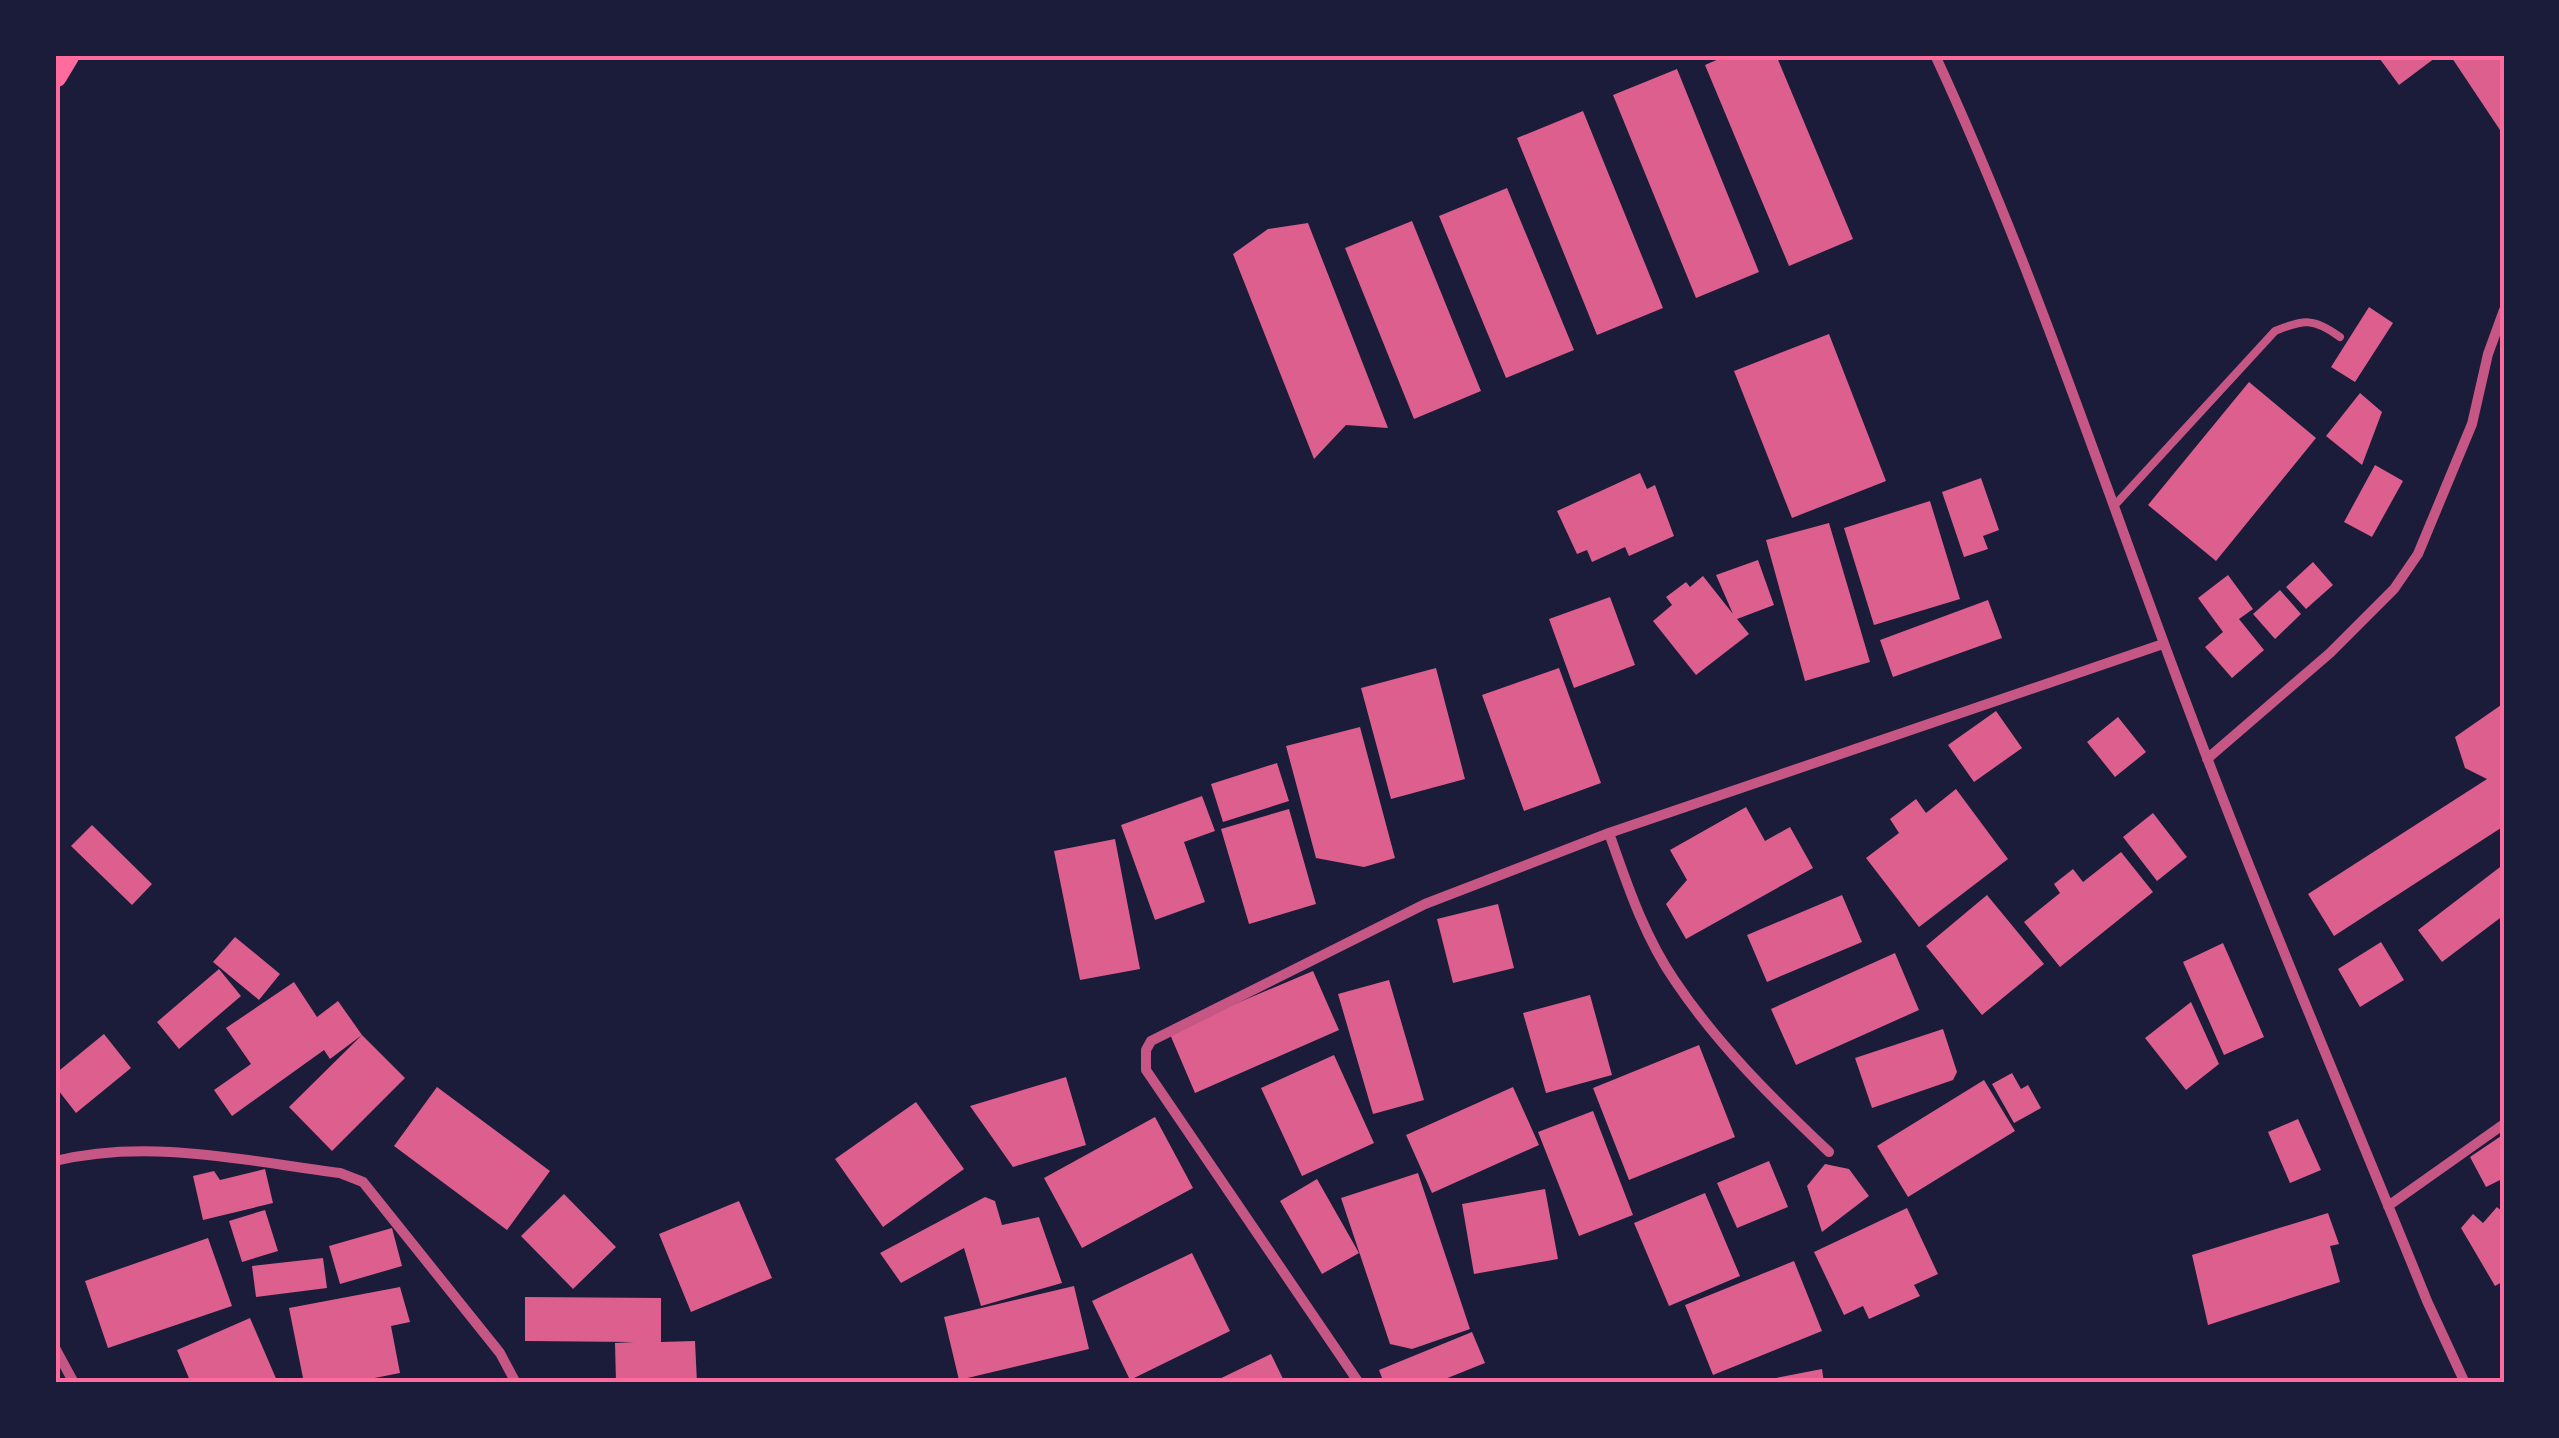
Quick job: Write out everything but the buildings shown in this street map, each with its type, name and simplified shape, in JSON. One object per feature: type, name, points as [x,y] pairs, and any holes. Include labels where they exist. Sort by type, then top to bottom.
[{"type":"main road","points":[[55,75],[67,55]]},
{"type":"street","points":[[1935,55],[2023,259],[2207,759],[2464,1383]]},
{"type":"street","points":[[2207,759],[2330,653],[2394,589],[2418,554],[2472,424],[2488,354],[2504,310]]},
{"type":"street","points":[[1360,1383],[1146,1070],[1146,1050],[1151,1042],[1425,904],[1610,833],[2164,644]]},
{"type":"street","points":[[1610,833],[1632,900],[1673,978],[1762,1089],[1829,1152]]},
{"type":"street","points":[[2388,1206],[2504,1124]]},
{"type":"street","points":[[55,1161],[110,1150],[161,1150],[340,1172],[363,1182],[500,1353],[516,1383]]},
{"type":"street","points":[[55,1348],[74,1383]]},
{"type":"lane","points":[[2114,506],[2275,331],[2300,320],[2324,326],[2340,337]]}]
